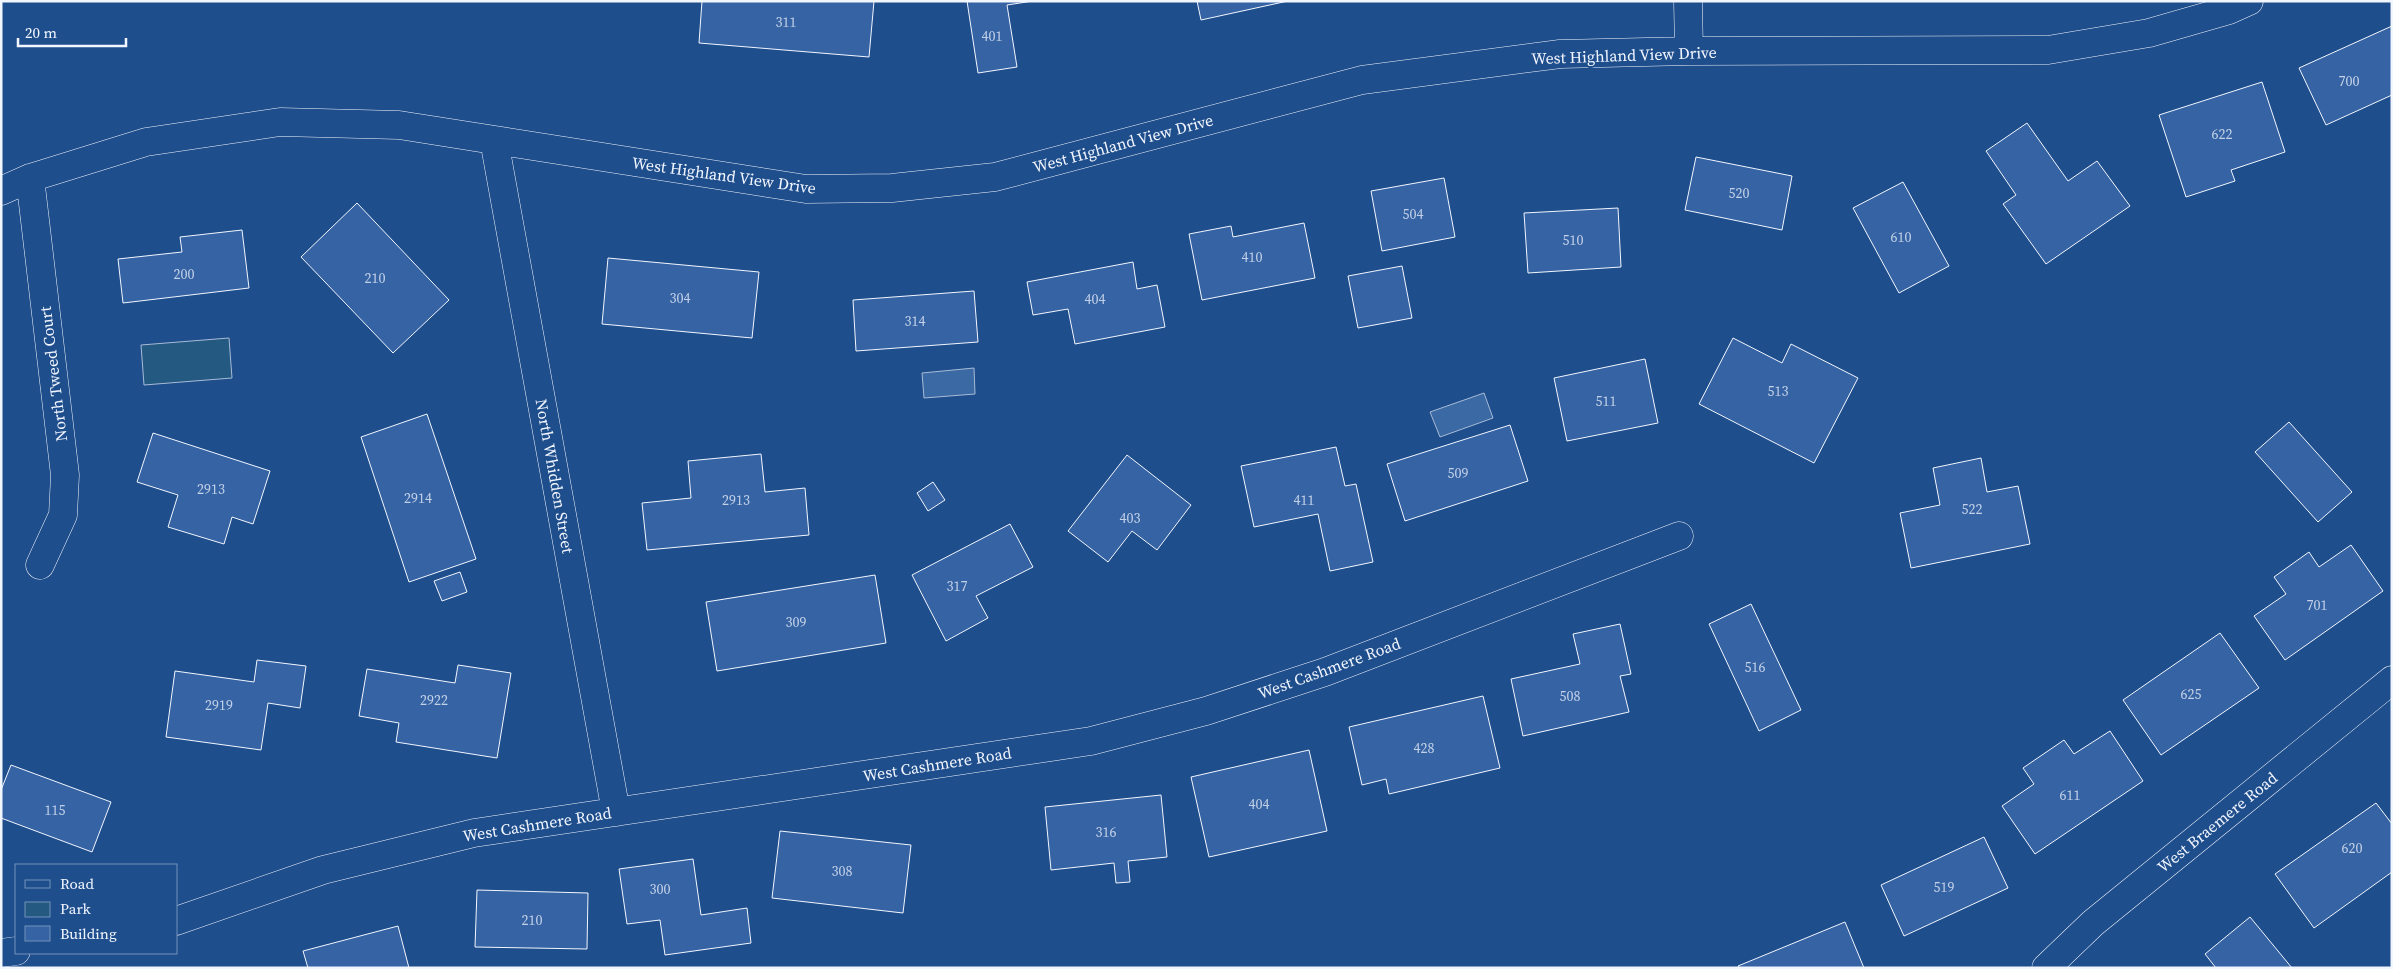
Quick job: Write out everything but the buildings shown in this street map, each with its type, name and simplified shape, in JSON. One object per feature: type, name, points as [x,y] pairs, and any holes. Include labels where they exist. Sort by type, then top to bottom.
[{"type":"street","points":[[1688,1],[1689,51]]},
{"type":"street","name":"West Highland View Drive","points":[[1,191],[30,178],[146,142],[280,122],[399,125],[806,189],[892,188],[995,177],[1362,80],[1560,54],[1689,51],[2048,50],[2149,33],[2229,10],[2249,1]]},
{"type":"street","name":"North Whidden Street","points":[[494,140],[616,812]]},
{"type":"street","name":"North Tweed Court","points":[[30,178],[65,475],[63,515],[40,565]]},
{"type":"street","name":"West Cashmere Road","points":[[178,920],[323,870],[474,833],[1091,741],[1206,711],[1324,672],[1679,536]]},
{"type":"street","name":"West Braemere Road","points":[[2046,968],[2093,923],[2392,680]]},
{"type":"street","points":[[1,953],[15,952]]},
{"type":"green space","points":[[229,338],[232,378],[144,385],[141,345]]},
{"type":"shaded area","points":[[974,368],[975,394],[924,398],[922,373]]},
{"type":"shaded area","points":[[1484,393],[1493,418],[1440,437],[1430,412]]}]
